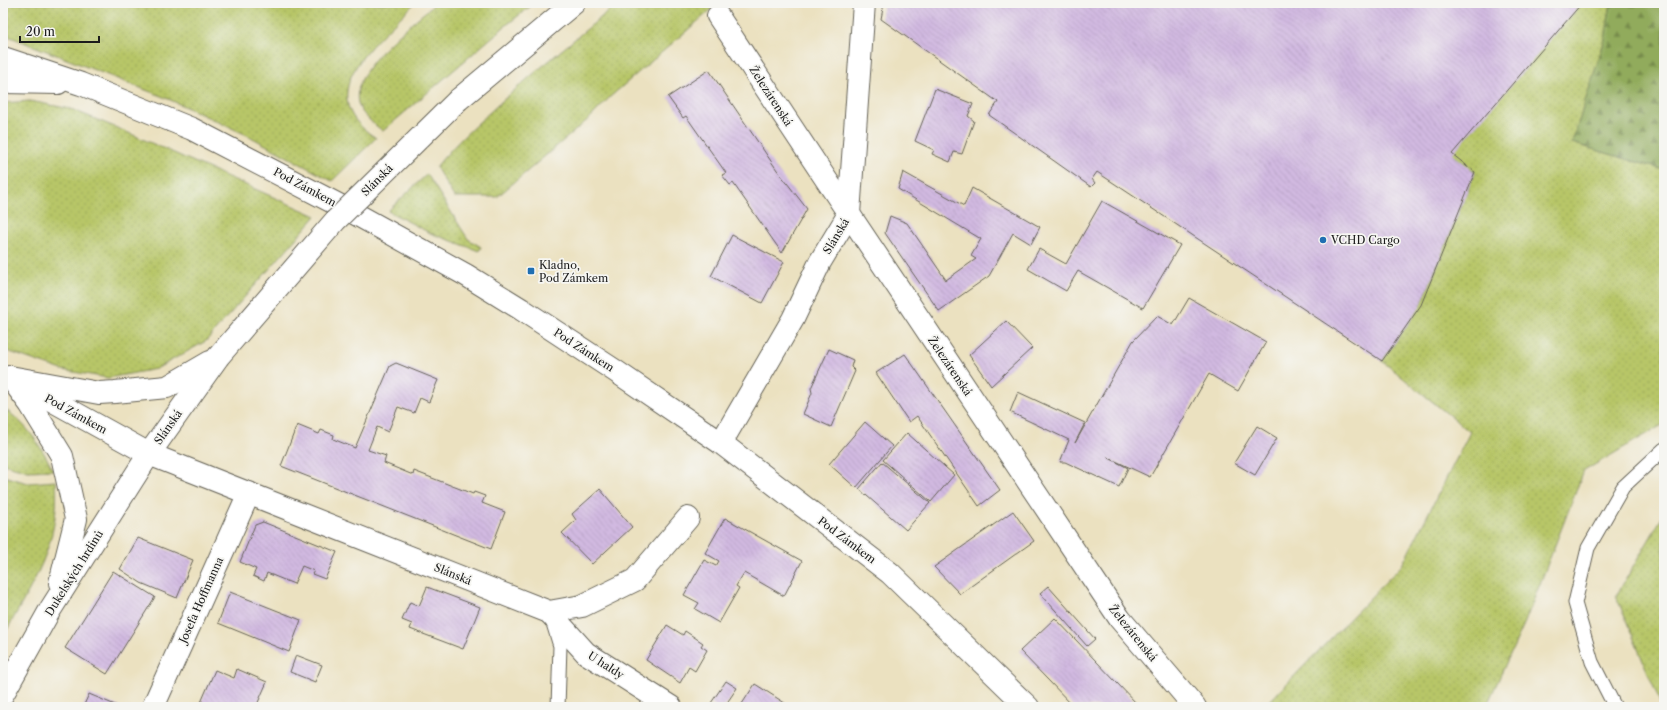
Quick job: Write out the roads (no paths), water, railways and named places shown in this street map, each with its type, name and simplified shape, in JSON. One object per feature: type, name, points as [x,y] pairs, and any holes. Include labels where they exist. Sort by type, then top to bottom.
[{"type":"street","name":"Slánská","points":[[549,612],[149,454],[218,357],[335,221],[458,100],[574,3]]},
{"type":"street","name":"Slánská","points":[[721,443],[793,320],[820,262],[848,214],[864,3]]},
{"type":"street","name":"Železárenská","points":[[718,16],[848,214],[1120,619],[1194,707]]},
{"type":"street","name":"Pod Zámkem","points":[[3,58],[81,84],[192,129],[303,185],[420,250],[527,313],[721,443],[890,573],[1028,707]]},
{"type":"street","name":"Pod Zámkem","points":[[3,82],[37,81],[81,84]]},
{"type":"street","points":[[7,376],[99,392],[123,392],[167,387],[218,357]]},
{"type":"street","name":"Pod Zámkem","points":[[7,376],[149,454]]},
{"type":"street","points":[[7,376],[30,404],[62,456],[76,519],[55,602]]},
{"type":"street","name":"Dukelských hrdinů","points":[[3,694],[55,602],[149,454]]},
{"type":"street","name":"Josefa Hoffmanna","points":[[153,707],[249,493]]},
{"type":"street","points":[[549,612],[582,606],[635,580],[688,518]]},
{"type":"street","name":"U haldy","points":[[549,612],[586,653],[671,707]]},
{"type":"lane","points":[[1615,707],[1592,662],[1575,603],[1588,548],[1619,493],[1623,487],[1664,449]]},
{"type":"lane","points":[[549,612],[560,646],[558,707]]},
{"type":"place","name":"VCHD Cargo","points":[[1323,240]]},
{"type":"place","name":"Kladno, Pod Zámkem","points":[[531,271]]}]
